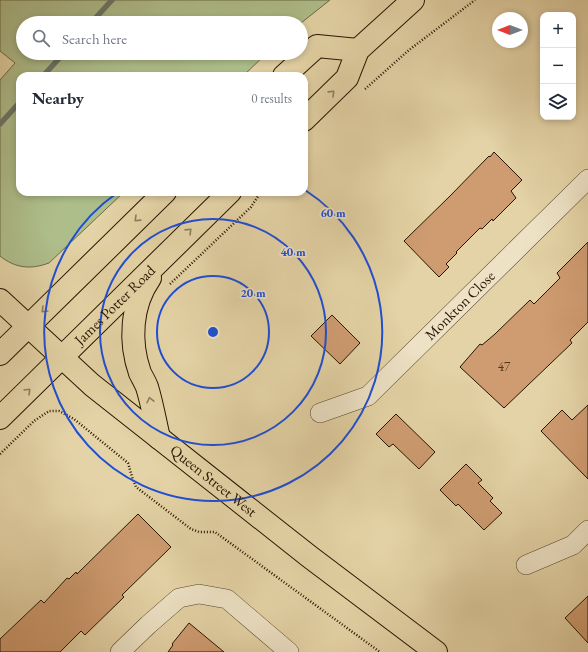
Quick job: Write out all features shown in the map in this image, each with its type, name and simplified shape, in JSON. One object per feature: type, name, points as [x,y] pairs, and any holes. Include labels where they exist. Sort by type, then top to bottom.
[{"type":"main road","points":[[308,116],[347,78],[358,50],[413,0]]},
{"type":"main road","points":[[308,54],[317,46],[358,50]]},
{"type":"main road","points":[[288,72],[302,60]]},
{"type":"main road","points":[[0,354],[161,196]]},
{"type":"main road","name":"James Potter Road","points":[[0,418],[226,196]]},
{"type":"main road","points":[[158,438],[147,387],[140,371],[134,346],[133,328],[137,304],[147,282],[171,249]]},
{"type":"main road","name":"Queen Street West","points":[[0,300],[92,385],[310,558],[436,652]]},
{"type":"street","name":"Monkton Close","points":[[320,413],[368,396],[588,180]]},
{"type":"street","points":[[526,564],[573,545],[588,530]]},
{"type":"street","points":[[120,652],[179,598],[199,594],[227,599],[289,652]]},
{"type":"path","points":[[362,92],[408,50],[475,0]]},
{"type":"path","points":[[169,286],[251,207],[258,196]]},
{"type":"path","points":[[0,454],[34,422],[50,411],[59,411],[74,418],[128,463],[132,480],[136,487],[191,529],[199,532],[215,532],[380,652]]},
{"type":"green space","points":[[0,0],[330,0],[308,17],[308,16],[16,16],[16,60],[260,60],[247,72],[16,72],[16,196],[120,196],[49,263],[35,267],[23,267],[11,263],[0,256],[0,80],[15,63],[0,51]]},
{"type":"building","points":[[494,152],[522,180],[511,191],[516,198],[493,221],[492,219],[482,229],[480,228],[456,252],[457,253],[446,264],[449,267],[439,277],[404,241]]},
{"type":"building","points":[[588,242],[588,322],[570,340],[572,343],[504,408],[460,367],[480,344],[482,345],[495,334],[530,300],[534,304],[560,278],[557,273]]},
{"type":"building","points":[[332,315],[360,343],[340,364],[311,336]]},
{"type":"building","points":[[588,405],[588,479],[541,431],[562,410],[572,420]]},
{"type":"building","points":[[396,414],[435,452],[419,469],[393,444],[389,447],[376,434]]},
{"type":"building","points":[[466,464],[482,480],[478,483],[493,498],[490,501],[502,513],[484,530],[458,504],[456,506],[440,490]]},
{"type":"building","points":[[138,514],[171,547],[122,595],[124,597],[85,635],[81,631],[60,652],[0,652],[0,639],[41,600],[44,603],[67,578],[69,579],[76,572],[77,574]]},
{"type":"building","points":[[588,596],[588,643],[565,618]]},
{"type":"building","points":[[189,623],[224,652],[168,652],[173,645],[172,644]]},
{"type":"waterway","points":[[97,16],[112,0]]},
{"type":"waterway","points":[[47,72],[58,60]]},
{"type":"waterway","points":[[0,124],[16,106]]}]
